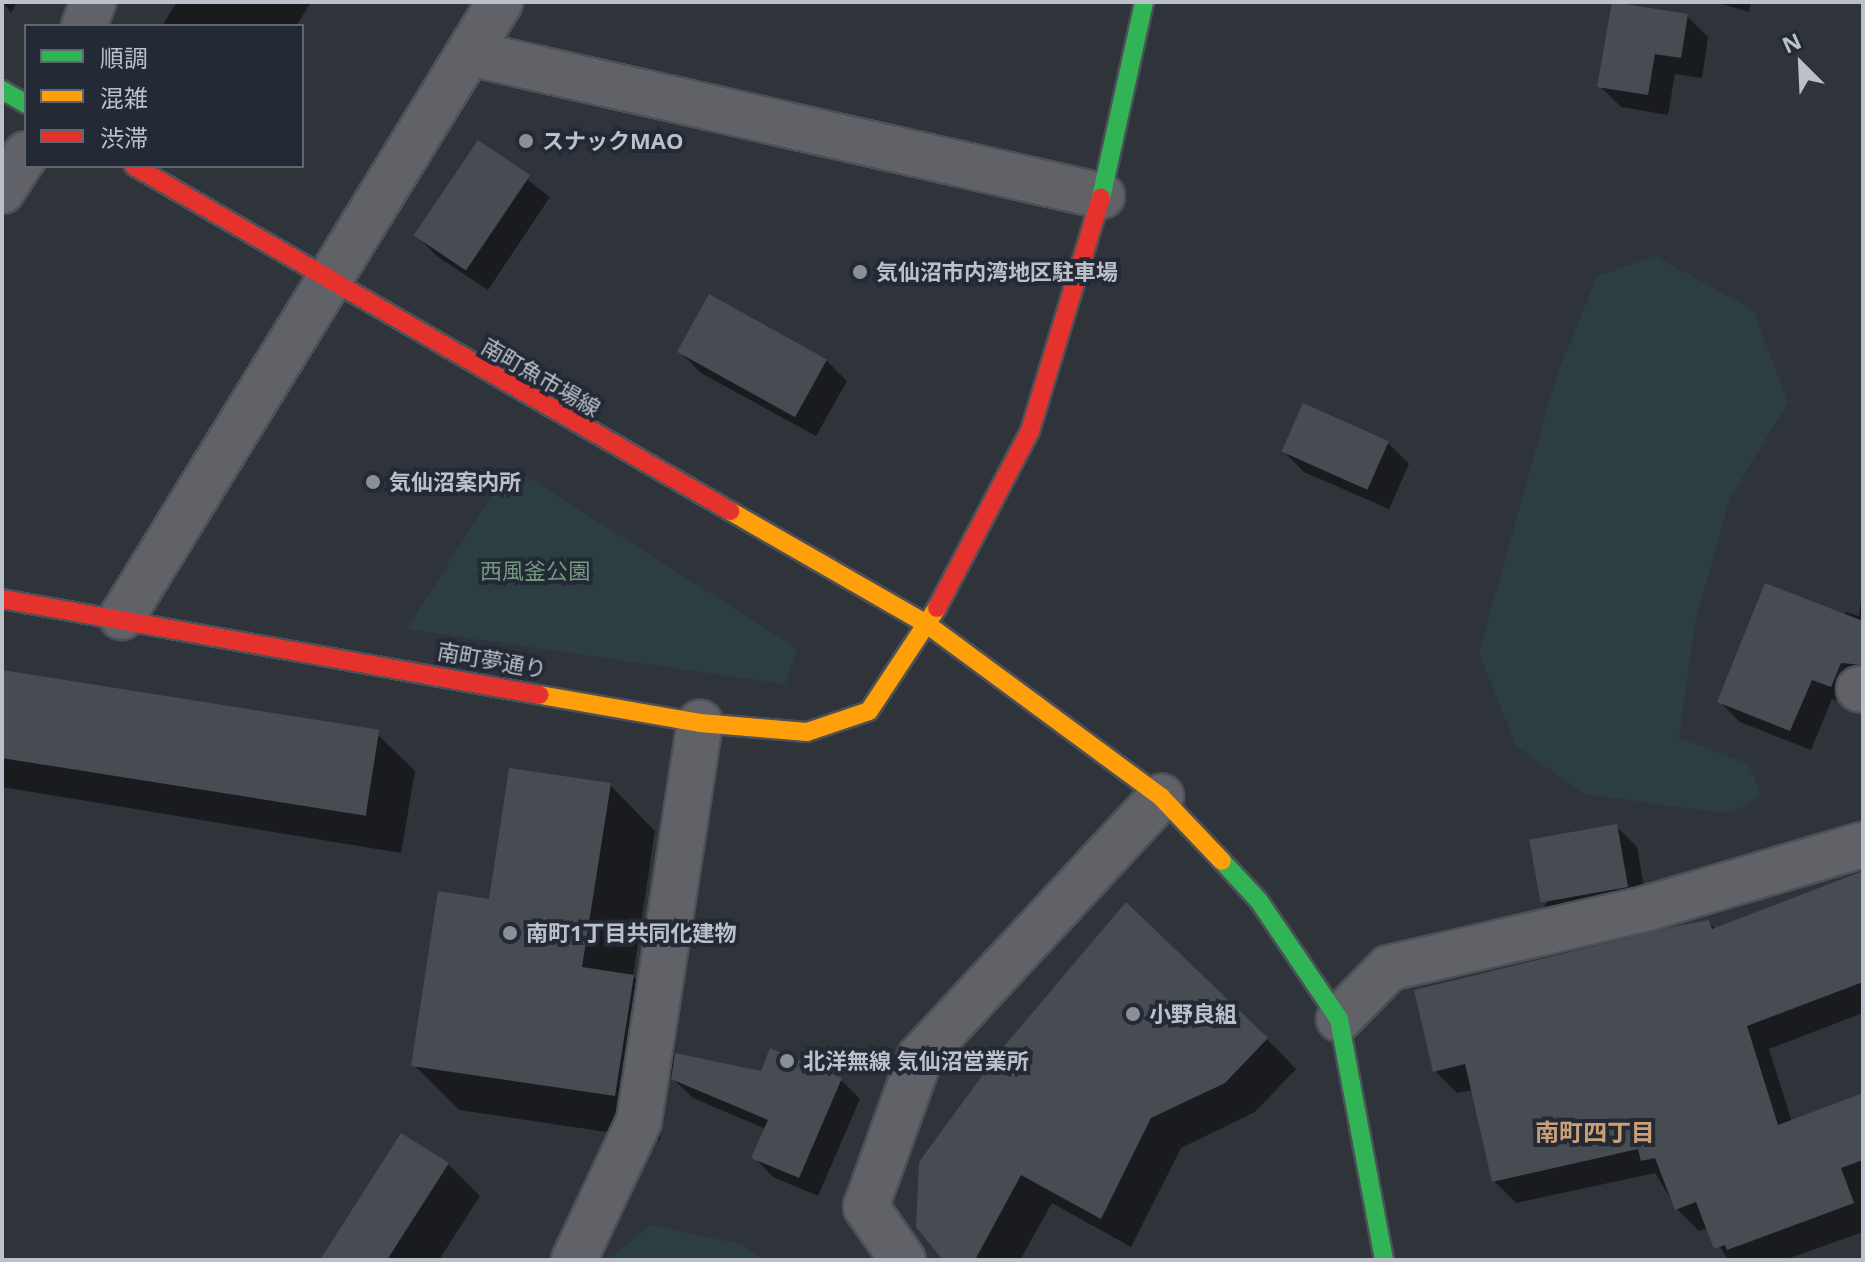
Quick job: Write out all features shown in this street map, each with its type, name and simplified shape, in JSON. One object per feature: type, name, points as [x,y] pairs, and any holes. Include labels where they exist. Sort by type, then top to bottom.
[{"type":"street","points":[[85,24],[93,2]]},
{"type":"street","points":[[122,617],[330,284],[500,2]]},
{"type":"street","name":"南町夢通り","points":[[2,599],[122,617],[700,723],[807,732],[869,711],[928,625],[1030,431],[1102,196],[1144,2]]},
{"type":"street","points":[[469,53],[1102,196]]},
{"type":"street","points":[[2,90],[24,103]]},
{"type":"street","points":[[2,191],[24,157]]},
{"type":"street","name":"南町魚市場線","points":[[137,168],[330,284],[928,625],[1161,797],[1259,901],[1339,1019]]},
{"type":"street","points":[[574,1260],[639,1121],[700,723]]},
{"type":"street","points":[[903,1260],[866,1207],[920,1057],[1161,797]]},
{"type":"street","points":[[1384,1260],[1339,1019],[1389,968],[1645,909],[1863,845]]},
{"type":"green space","points":[[1655,256],[1753,310],[1788,402],[1730,498],[1695,622],[1679,738],[1748,764],[1761,794],[1731,814],[1585,794],[1516,746],[1479,653],[1556,377],[1597,277]]},
{"type":"green space","name":"西風釜公園","points":[[510,466],[798,649],[785,684],[407,629]]},
{"type":"green space","points":[[651,1225],[743,1245],[763,1260],[607,1260]]},
{"type":"building","points":[[1612,2],[1688,14],[1681,58],[1655,54],[1648,95],[1597,87]]},
{"type":"building","points":[[478,140],[530,175],[466,271],[414,235]]},
{"type":"building","points":[[709,294],[827,359],[795,417],[677,352]]},
{"type":"building","points":[[1303,403],[1389,441],[1367,490],[1281,451]]},
{"type":"building","points":[[1765,583],[1863,621],[1863,665],[1841,663],[1831,687],[1812,680],[1790,731],[1717,702]]},
{"type":"building","points":[[2,670],[379,730],[366,816],[2,758]]},
{"type":"building","name":"南町1丁目共同化建物","points":[[509,768],[611,783],[582,967],[634,975],[615,1096],[411,1066],[438,891],[489,899]]},
{"type":"building","points":[[1617,824],[1628,887],[1540,902],[1529,839]]},
{"type":"building","points":[[1863,871],[1863,982],[1747,1026],[1778,1125],[1863,1093],[1863,1160],[1841,1168],[1854,1203],[1727,1250],[1725,1245],[1714,1249],[1696,1202],[1675,1210],[1655,1158],[1641,1161],[1638,1149],[1492,1182],[1465,1064],[1433,1072],[1414,990],[1677,926],[1709,920],[1712,929]]},
{"type":"building","points":[[1126,902],[1268,1038],[1225,1083],[1151,1118],[1101,1219],[1021,1175],[975,1260],[943,1260],[916,1227],[919,1162],[1001,1050]]},
{"type":"building","points":[[770,1048],[842,1078],[799,1178],[751,1158],[768,1120],[671,1079],[675,1053],[761,1071]]},
{"type":"building","points":[[401,1133],[449,1163],[387,1260],[320,1260]]},
{"type":"traffic: fast","points":[[1101,198],[1144,2]]},
{"type":"traffic: fast","points":[[2,90],[24,103]]},
{"type":"traffic: fast","points":[[1222,861],[1259,901],[1339,1019],[1384,1260]]},
{"type":"traffic: slow","points":[[730,511],[928,625],[1161,797],[1222,861]]},
{"type":"traffic: slow","points":[[540,695],[700,723],[807,732],[869,711],[937,608]]},
{"type":"traffic: jam","points":[[137,168],[730,511]]},
{"type":"traffic: jam","points":[[937,608],[1030,431],[1101,198]]},
{"type":"traffic: jam","points":[[2,599],[540,695]]},
{"type":"place","name":"スナックMAO","points":[[526,141]]},
{"type":"place","name":"気仙沼市内湾地区駐車場","points":[[860,272]]},
{"type":"place","name":"気仙沼案内所","points":[[373,482]]},
{"type":"place","name":"南町1丁目共同化建物","points":[[510,933]]},
{"type":"place","name":"小野良組","points":[[1133,1014]]},
{"type":"place","name":"北洋無線 気仙沼営業所","points":[[787,1061]]},
{"type":"district","name":"南町四丁目","points":[[1595,1132]]}]
